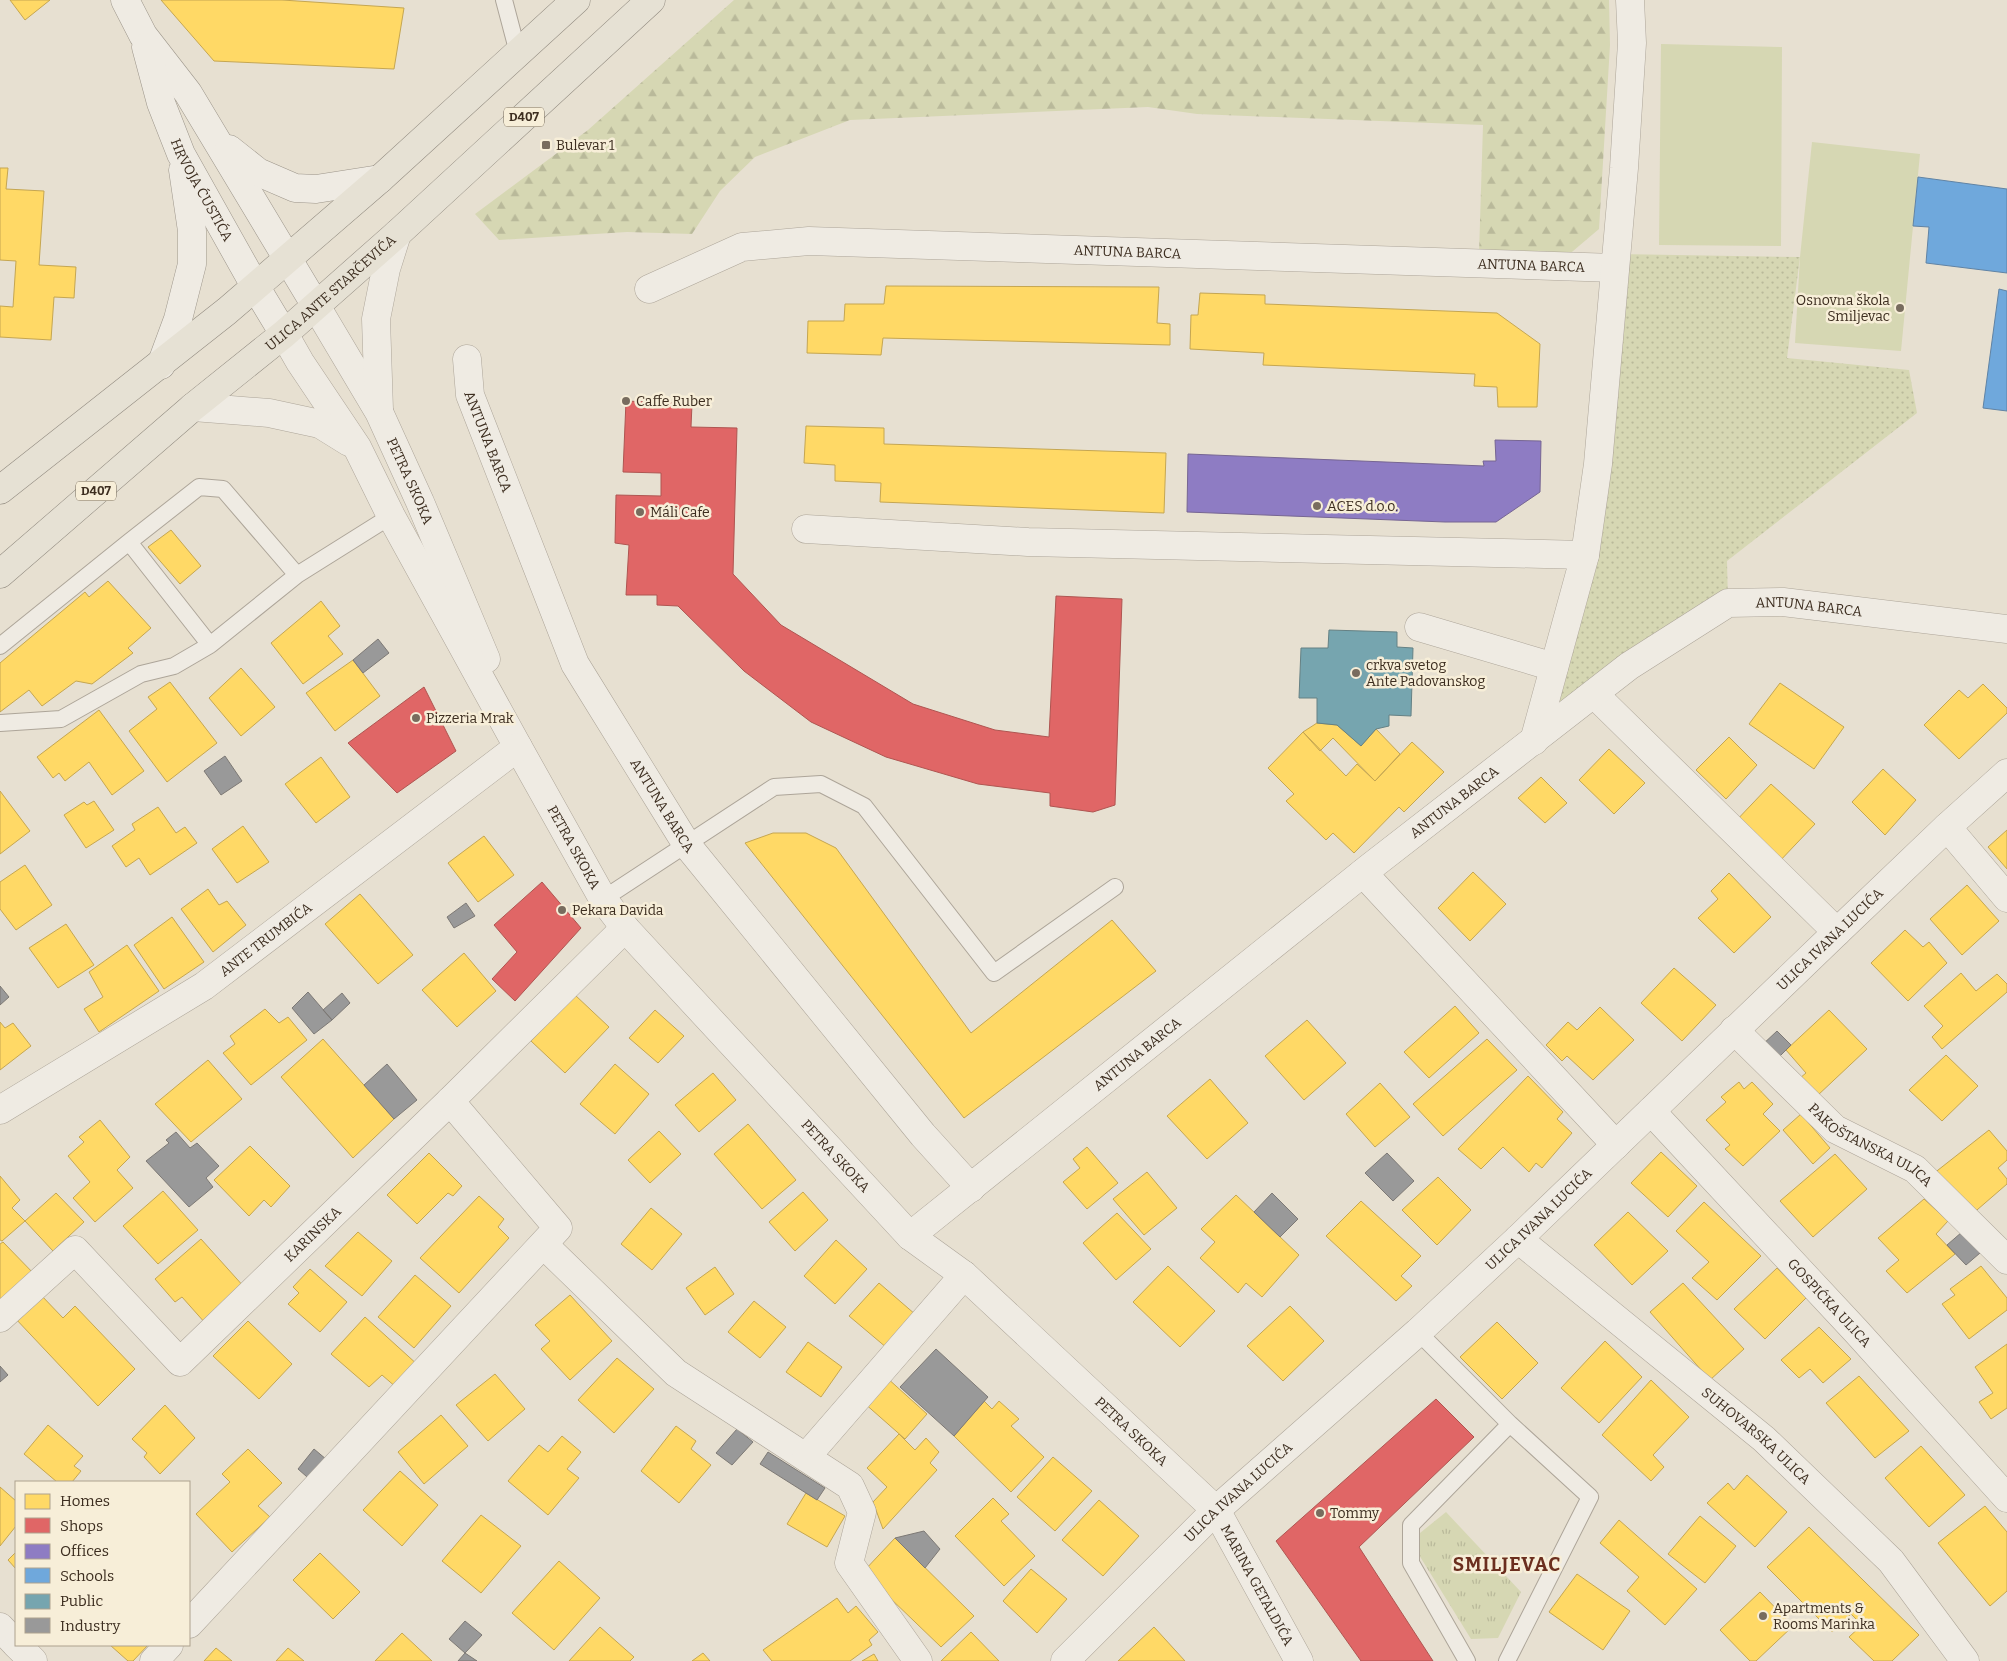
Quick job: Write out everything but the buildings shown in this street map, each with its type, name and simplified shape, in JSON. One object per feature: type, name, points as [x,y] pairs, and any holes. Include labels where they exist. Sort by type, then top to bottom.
[{"type":"main road","points":[[0,490],[161,365],[227,311],[380,179],[576,0]]},
{"type":"main road","name":"ULICA ANTE STARČEVIĆA","points":[[0,574],[193,408],[316,306],[651,0]]},
{"type":"street","name":"HRVOJA ĆUSTIĆA","points":[[125,0],[143,35],[188,93],[286,259],[316,306]]},
{"type":"street","points":[[1534,741],[1584,555],[1598,464],[1632,43],[1630,0]]},
{"type":"street","name":"HRVOJA ĆUSTIĆA","points":[[143,35],[161,103],[181,154],[254,286],[284,334]]},
{"type":"street","points":[[215,137],[258,172],[295,188],[316,190],[380,179]]},
{"type":"street","points":[[161,365],[178,319],[192,264],[192,231],[181,154]]},
{"type":"street","points":[[379,412],[376,319],[386,268],[397,234]]},
{"type":"street","name":"ANTUNA BARCA","points":[[650,289],[742,246],[809,241],[1615,268]]},
{"type":"street","name":"PETRA SKOKA","points":[[316,306],[379,412],[477,635],[518,747]]},
{"type":"street","name":"PETRA SKOKA","points":[[284,334],[300,362],[357,447],[391,516],[518,747],[604,899],[625,928],[910,1236],[964,1275],[1216,1510]]},
{"type":"street","name":"ANTUNA BARCA","points":[[467,359],[470,395],[575,664],[687,845],[923,1135],[971,1188]]},
{"type":"street","points":[[193,408],[269,413],[320,424],[357,447]]},
{"type":"street","points":[[806,529],[1028,542],[1584,555]]},
{"type":"street","name":"ANTUNA BARCA","points":[[910,1236],[1364,873],[1629,666],[1728,603],[1783,602],[2007,629]]},
{"type":"street","points":[[1419,627],[1554,667]]},
{"type":"street","points":[[1594,694],[1837,932]]},
{"type":"street","name":"ANTE TRUMBIĆA","points":[[0,1110],[204,986],[518,747]]},
{"type":"street","name":"ULICA IVANA LUCIĆA","points":[[1065,1661],[1216,1510],[1418,1332],[1947,827],[2007,773]]},
{"type":"street","points":[[1947,827],[2007,898]]},
{"type":"street","points":[[1364,873],[1616,1145]]},
{"type":"street","name":"KARINSKA","points":[[0,1318],[75,1250],[180,1362],[450,1102],[625,928]]},
{"type":"street","name":"PAKOŠTANSKA ULICA","points":[[1734,1030],[1835,1129],[1915,1169],[2007,1260]]},
{"type":"street","points":[[190,1623],[558,1228],[450,1102]]},
{"type":"street","name":"GOSPIĆKA ULICA","points":[[1651,1111],[1856,1331],[2007,1498]]},
{"type":"street","name":"SUHOVARSKA ULICA","points":[[1518,1238],[1764,1439],[1891,1561],[1965,1661]]},
{"type":"street","points":[[544,1245],[676,1373],[850,1486],[862,1512],[849,1563],[918,1661]]},
{"type":"street","points":[[806,1458],[964,1275]]},
{"type":"street","name":"MARINA GETALDIĆA","points":[[1216,1510],[1299,1661]]},
{"type":"street","points":[[0,1627],[15,1642]]},
{"type":"street","points":[[19,1646],[33,1661]]},
{"type":"street","points":[[154,1661],[168,1646]]},
{"type":"lane","points":[[504,0],[518,53]]},
{"type":"lane","points":[[0,645],[199,488],[223,489],[297,575]]},
{"type":"lane","points":[[0,723],[61,719],[141,674],[174,666],[210,646],[297,575],[391,516]]},
{"type":"lane","points":[[129,542],[210,646]]},
{"type":"lane","points":[[604,899],[774,787],[821,784],[864,806],[994,973],[1115,887]]},
{"type":"lane","points":[[1418,1332],[1510,1424],[1590,1496],[1507,1661]]},
{"type":"lane","points":[[1467,1661],[1411,1563],[1411,1525],[1510,1424]]},
{"type":"green space","points":[[734,0],[1609,0],[1610,45],[1599,229],[1566,257],[1479,254],[1483,125],[1197,114],[1148,107],[850,120],[755,157],[720,191],[692,234],[627,232],[499,240],[475,214],[588,130]]},
{"type":"green space","points":[[1661,44],[1782,47],[1781,246],[1659,245]]},
{"type":"green space","points":[[1812,142],[1920,154],[1901,351],[1795,343],[1800,257]]},
{"type":"green space","points":[[1616,254],[1800,257],[1787,358],[1909,370],[1917,413],[1727,561],[1728,603],[1534,741],[1585,555]]},
{"type":"green space","points":[[1446,1512],[1521,1592],[1498,1638],[1471,1639],[1419,1555],[1420,1533]]},
{"type":"place","name":"Bulevar 1","points":[[546,145]]},
{"type":"place","name":"Osnovna škola Smiljevac","points":[[1900,308]]},
{"type":"place","name":"Caffe Ruber","points":[[626,401]]},
{"type":"place","name":"ACES d.o.o.","points":[[1317,506]]},
{"type":"place","name":"Máli Cafe","points":[[640,512]]},
{"type":"place","name":"crkva svetog Ante Padovanskog","points":[[1356,673]]},
{"type":"place","name":"Pizzeria Mrak","points":[[416,718]]},
{"type":"place","name":"Pekara Davida","points":[[562,910]]},
{"type":"place","name":"Tommy","points":[[1320,1513]]},
{"type":"place","name":"Apartments & Rooms Marinka","points":[[1763,1616]]},
{"type":"district","name":"SMILJEVAC","points":[[1507,1564]]}]
